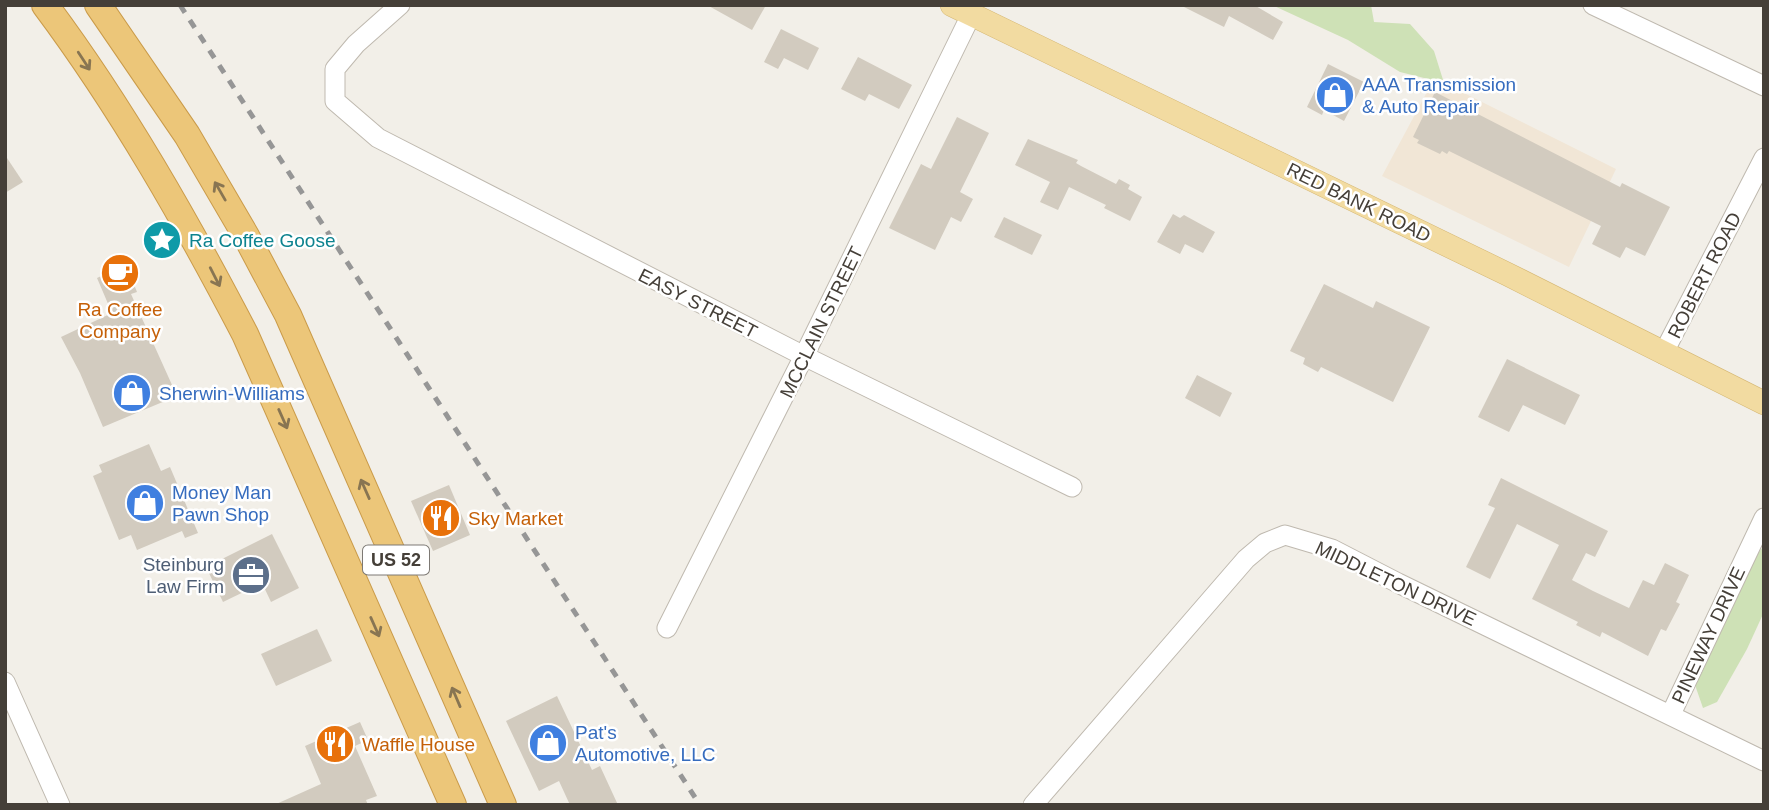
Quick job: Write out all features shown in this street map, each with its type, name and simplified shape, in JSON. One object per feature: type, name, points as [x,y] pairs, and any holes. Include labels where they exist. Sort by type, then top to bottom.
[{"type":"highway","name":"US 52","points":[[45,5],[152,167],[206,259],[245,334],[453,805]]},
{"type":"highway","name":"US 52","points":[[98,5],[187,135],[288,315],[503,805]]},
{"type":"main road","name":"RED BANK ROAD","points":[[962,10],[1495,268],[1764,403]]},
{"type":"street","name":"EASY STREET","points":[[400,5],[356,44],[335,69],[335,101],[378,138],[804,356],[1072,487]]},
{"type":"street","points":[[1593,5],[1764,86]]},
{"type":"street","name":"MCCLAIN STREET","points":[[667,628],[804,356],[962,10]]},
{"type":"street","name":"ROBERT ROAD","points":[[1664,354],[1764,158]]},
{"type":"street","name":"PINEWAY DRIVE","points":[[1671,715],[1764,518]]},
{"type":"street","name":"MIDDLETON DRIVE","points":[[1033,805],[1246,559],[1265,543],[1286,535],[1332,549],[1764,761]]},
{"type":"street","points":[[5,682],[60,805]]},
{"type":"shaded area","points":[[1450,86],[1616,169],[1569,267],[1382,176],[1427,92]]},
{"type":"green space","points":[[1272,5],[1371,5],[1374,22],[1410,24],[1434,51],[1444,83],[1400,72],[1348,40]]},
{"type":"green space","points":[[1764,546],[1764,612],[1717,702],[1703,708],[1695,685],[1747,566]]},
{"type":"building","points":[[707,5],[766,5],[752,30]]},
{"type":"building","points":[[1180,5],[1254,5],[1283,22],[1273,40],[1229,16],[1224,27]]},
{"type":"building","points":[[781,29],[819,48],[808,70],[784,58],[778,69],[764,62]]},
{"type":"building","points":[[858,57],[912,85],[899,109],[869,94],[865,101],[841,89]]},
{"type":"building","name":"AAA Transmission & Auto Repair","points":[[1328,64],[1364,82],[1344,121],[1324,110],[1322,115],[1307,107]]},
{"type":"building","points":[[1435,92],[1620,187],[1622,183],[1670,207],[1645,256],[1626,247],[1620,258],[1592,244],[1601,226],[1449,151],[1447,154],[1442,151],[1440,154],[1417,143],[1419,140],[1413,137]]},
{"type":"building","points":[[957,117],[989,133],[960,192],[973,199],[961,222],[951,217],[935,250],[889,228],[921,164],[931,169]]},
{"type":"building","points":[[1028,139],[1078,160],[1076,163],[1116,184],[1119,179],[1130,185],[1128,189],[1142,197],[1130,221],[1104,208],[1106,205],[1069,187],[1058,210],[1040,202],[1050,182],[1015,165]]},
{"type":"building","points":[[5,155],[23,182],[5,193]]},
{"type":"building","points":[[1173,214],[1180,218],[1184,215],[1215,232],[1203,253],[1185,244],[1180,254],[1157,242]]},
{"type":"building","points":[[1004,217],[1042,235],[1032,255],[994,237]]},
{"type":"building","points":[[128,263],[136,281],[133,282],[137,292],[131,294],[177,396],[103,427],[61,337],[112,313],[97,278]]},
{"type":"building","points":[[1324,284],[1373,308],[1376,301],[1430,327],[1393,402],[1321,367],[1318,372],[1303,364],[1305,358],[1290,351]]},
{"type":"building","points":[[1507,359],[1580,395],[1565,425],[1523,405],[1509,432],[1478,417]]},
{"type":"building","points":[[1197,375],[1232,393],[1220,417],[1185,398]]},
{"type":"building","name":"Money Man Pawn Shop","points":[[149,444],[161,471],[170,467],[198,533],[185,538],[182,531],[137,550],[131,535],[119,540],[93,476],[102,472],[99,465]]},
{"type":"building","points":[[1501,478],[1608,531],[1595,557],[1586,553],[1572,580],[1593,591],[1629,608],[1643,580],[1654,585],[1665,563],[1689,575],[1676,602],[1680,604],[1666,631],[1661,629],[1648,656],[1602,632],[1600,637],[1576,625],[1578,622],[1532,599],[1559,545],[1517,524],[1490,579],[1466,567],[1495,508],[1488,505]]},
{"type":"building","name":"Sky Market","points":[[449,485],[470,535],[433,551],[411,501]]},
{"type":"building","name":"Steinburg Law Firm","points":[[272,534],[299,588],[271,602],[262,583],[223,602],[206,567]]},
{"type":"building","points":[[317,629],[332,661],[276,686],[261,654]]},
{"type":"building","name":"Pat's Automotive, LLC","points":[[557,696],[592,770],[600,766],[618,805],[570,805],[559,781],[539,791],[506,721]]},
{"type":"building","points":[[360,722],[368,740],[355,746],[377,796],[366,800],[368,805],[274,805],[321,784],[305,746]]},
{"type":"railway","points":[[180,5],[700,805]]},
{"type":"place","name":"AAA Transmission & Auto Repair","points":[[1335,95]]},
{"type":"place","name":"Ra Coffee Goose","points":[[162,240]]},
{"type":"place","name":"Ra Coffee Company","points":[[120,273]]},
{"type":"place","name":"Sherwin-Williams","points":[[132,393]]},
{"type":"place","name":"Money Man Pawn Shop","points":[[145,503]]},
{"type":"place","name":"Sky Market","points":[[441,518]]},
{"type":"place","name":"Steinburg Law Firm","points":[[251,575]]},
{"type":"place","name":"Pat's Automotive, LLC","points":[[548,743]]},
{"type":"place","name":"Waffle House","points":[[335,744]]}]
